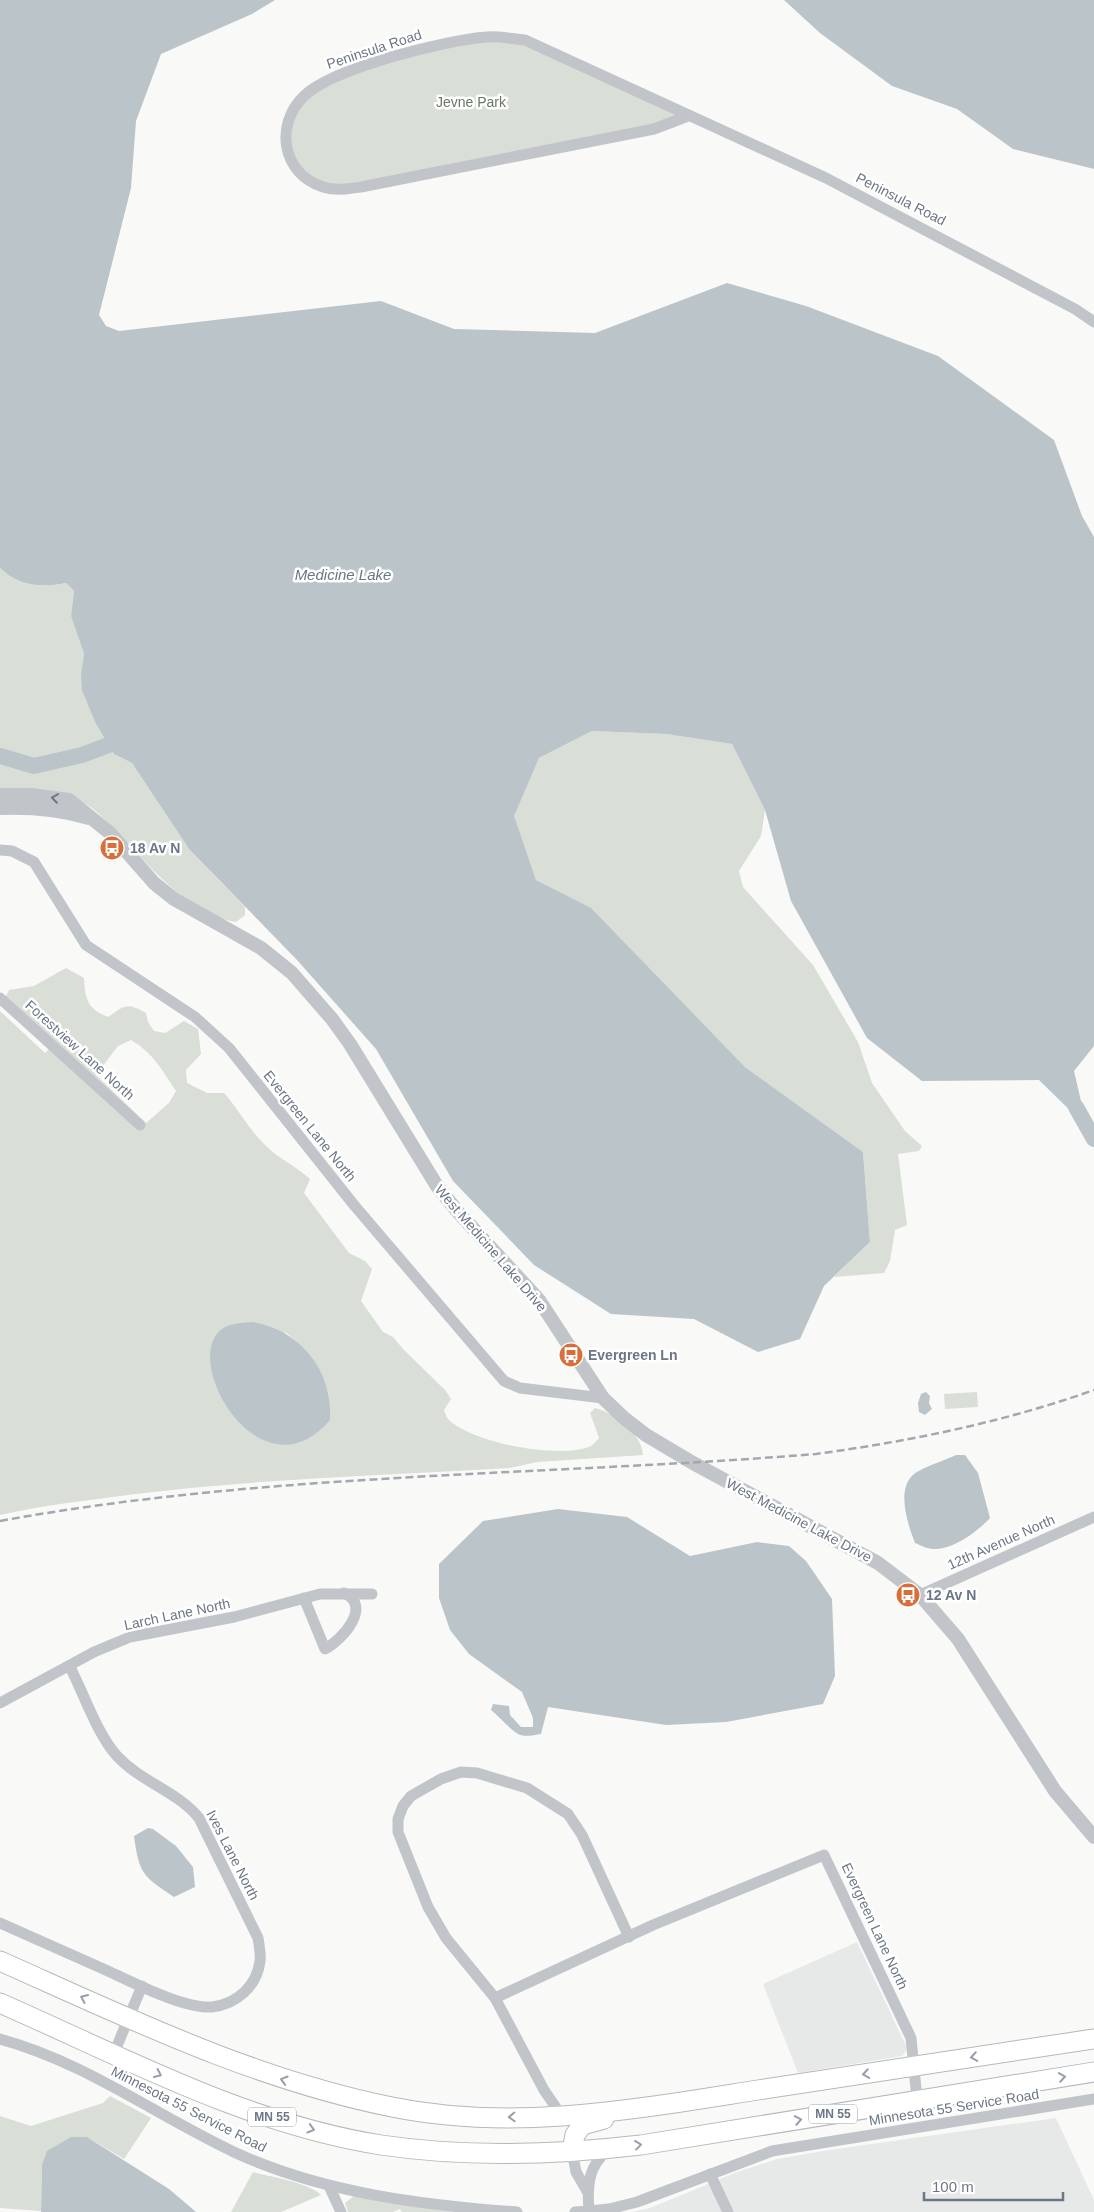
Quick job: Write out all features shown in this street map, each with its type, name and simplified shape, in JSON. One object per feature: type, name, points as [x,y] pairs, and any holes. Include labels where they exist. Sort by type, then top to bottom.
[{"type":"highway","points":[[0,1961],[187,2044],[280,2079],[393,2108],[473,2117],[561,2115],[636,2110],[1094,2039]]},
{"type":"highway","name":"MN 55","points":[[0,2002],[210,2095],[292,2123],[335,2135],[389,2146],[462,2153],[572,2152],[704,2136],[917,2099],[1094,2072]]},
{"type":"highway","points":[[572,2152],[575,2135],[582,2125],[603,2120],[684,2109],[692,2106],[696,2100]]},
{"type":"street","name":"Peninsula Road","points":[[688,116],[654,129],[338,190],[312,183],[298,171],[287,152],[284,139],[288,119],[294,107],[309,91],[322,82],[358,68],[431,46],[486,37],[525,40],[851,190],[1075,309],[1094,322]]},
{"type":"street","name":"West Medicine Lake Drive","points":[[0,795],[31,795],[69,800],[97,821],[154,884],[174,899],[261,948],[292,973],[308,990],[350,1044],[437,1186],[539,1300],[603,1398],[646,1435],[693,1463],[878,1563],[920,1595],[958,1638],[1055,1791],[1094,1837]]},
{"type":"street","points":[[0,808],[31,807],[56,810],[97,821]]},
{"type":"street","name":"Evergreen Lane North","points":[[0,850],[12,851],[34,862],[86,945],[194,1018],[229,1048],[354,1205],[497,1375],[511,1386],[520,1388],[603,1398]]},
{"type":"street","name":"Forestview Lane North","points":[[0,998],[140,1125]]},
{"type":"street","name":"12th Avenue North","points":[[920,1595],[1094,1517]]},
{"type":"street","points":[[304,1598],[325,1649],[343,1637],[352,1625],[355,1613],[354,1602],[350,1596],[344,1593]]},
{"type":"street","name":"Larch Lane North","points":[[0,1703],[70,1667],[94,1652],[130,1637],[234,1617],[304,1598],[344,1593],[372,1594]]},
{"type":"street","name":"Ives Lane North","points":[[0,1923],[142,1986],[196,2005],[210,2007],[227,2004],[242,1995],[254,1981],[261,1960],[258,1938],[199,1818],[188,1805],[116,1756],[105,1740],[70,1667]]},
{"type":"street","points":[[495,1998],[629,1937],[582,1835],[568,1814],[527,1788],[477,1773],[461,1772],[441,1779],[411,1796],[401,1812],[398,1832],[428,1907],[451,1944],[495,1998],[544,2090],[561,2115]]},
{"type":"street","name":"Evergreen Lane North","points":[[629,1937],[824,1855],[911,2038],[917,2099]]},
{"type":"street","points":[[114,2053],[142,1986]]},
{"type":"street","name":"Minnesota 55 Service Road","points":[[0,2039],[51,2057],[86,2073],[236,2153],[282,2172],[329,2186],[380,2196],[517,2212]]},
{"type":"street","name":"Minnesota 55 Service Road","points":[[575,2212],[609,2209],[637,2202],[772,2151],[1094,2099]]},
{"type":"street","points":[[589,2211],[587,2192],[590,2172],[598,2158],[610,2148]]},
{"type":"street","points":[[572,2152],[576,2172],[587,2192]]},
{"type":"street","points":[[710,2174],[728,2212]]},
{"type":"street","points":[[329,2186],[341,2212]]},
{"type":"shaded area","points":[[857,1942],[907,2048],[906,2051],[902,2056],[798,2073],[763,1984]]},
{"type":"shaded area","points":[[1056,2118],[1094,2200],[1094,2212],[632,2212],[650,2208],[737,2172],[777,2159]]},
{"type":"green space","name":"Jevne Park","points":[[505,37],[688,116],[554,148],[324,188],[289,158],[294,107],[309,91],[431,46]]},
{"type":"green space","points":[[0,568],[22,582],[39,585],[66,583],[74,591],[71,616],[84,654],[81,672],[96,724],[114,754],[132,763],[189,849],[245,907],[245,915],[236,922],[219,918],[187,900],[157,874],[102,817],[84,803],[56,798],[0,795]]},
{"type":"green space","points":[[592,731],[666,734],[732,744],[765,810],[761,836],[739,871],[743,887],[813,965],[858,1042],[872,1083],[905,1131],[922,1146],[919,1151],[898,1154],[907,1225],[895,1230],[890,1261],[884,1273],[834,1277],[870,1242],[863,1152],[745,1067],[591,909],[536,880],[513,816],[539,758]]},
{"type":"green space","points":[[66,968],[84,978],[85,992],[89,1003],[101,1014],[108,1017],[126,1006],[130,1006],[146,1013],[148,1022],[154,1031],[165,1033],[184,1021],[198,1029],[201,1054],[186,1070],[187,1083],[207,1093],[224,1093],[266,1146],[310,1179],[304,1193],[349,1253],[365,1261],[372,1269],[361,1301],[383,1332],[393,1337],[445,1390],[451,1399],[444,1410],[449,1420],[477,1436],[518,1447],[539,1450],[577,1450],[591,1446],[599,1438],[590,1413],[595,1408],[619,1420],[633,1432],[643,1455],[537,1462],[510,1468],[322,1478],[182,1489],[67,1503],[0,1515],[0,1011],[45,1053],[55,1043],[5,998],[9,990],[34,986]],"holes":[[[131,1040],[151,1057],[176,1091],[169,1103],[146,1123],[96,1075],[118,1046]],[[284,1331],[306,1352],[321,1376],[329,1395]]]},
{"type":"green space","points":[[977,1392],[978,1407],[945,1409],[944,1394]]},
{"type":"green space","points":[[110,2096],[151,2118],[124,2159],[87,2137],[42,2165],[41,2211],[0,2208],[0,2116],[31,2126],[103,2103]]},
{"type":"green space","points":[[253,2172],[308,2187],[321,2195],[281,2212],[231,2212]]},
{"type":"green space","points":[[354,2196],[454,2212],[402,2212],[400,2209],[393,2212],[348,2212],[345,2203]]},
{"type":"water","name":"Medicine Lake","points":[[0,0],[275,0],[252,14],[161,54],[136,121],[131,188],[99,315],[106,326],[119,331],[381,301],[454,329],[595,333],[727,283],[806,306],[938,356],[1054,440],[1082,516],[1094,537],[1094,1046],[1074,1071],[1087,1127],[1039,1080],[922,1081],[867,1038],[791,901],[765,810],[732,744],[666,734],[592,731],[539,758],[514,816],[536,880],[591,908],[745,1067],[863,1152],[870,1242],[824,1286],[800,1339],[758,1352],[694,1319],[611,1314],[534,1265],[453,1181],[376,1049],[297,960],[189,849],[132,763],[114,754],[96,724],[82,690],[81,672],[84,654],[71,616],[74,591],[66,583],[39,585],[22,582],[0,568]]},
{"type":"water","points":[[784,0],[1094,0],[1094,169],[1013,149],[957,109],[892,86],[820,33]]},
{"type":"water","points":[[252,1322],[269,1326],[299,1343],[319,1369],[326,1385],[330,1420],[304,1441],[278,1444],[254,1435],[234,1416],[219,1393],[211,1368],[211,1345],[225,1327]]},
{"type":"water","points":[[926,1392],[930,1396],[929,1403],[932,1409],[925,1415],[919,1412],[918,1403],[921,1394]]},
{"type":"water","points":[[956,1455],[965,1455],[978,1473],[990,1518],[972,1534],[949,1547],[941,1549],[926,1548],[915,1543],[912,1536],[905,1508],[905,1489],[908,1481],[916,1472]]},
{"type":"water","points":[[558,1509],[627,1517],[690,1556],[757,1542],[789,1546],[806,1561],[832,1599],[835,1676],[823,1704],[726,1722],[666,1725],[548,1707],[541,1734],[525,1736],[518,1734],[491,1710],[493,1704],[509,1706],[510,1715],[521,1727],[533,1727],[533,1718],[522,1692],[469,1654],[450,1630],[439,1598],[439,1564],[483,1521]]},
{"type":"water","points":[[148,1828],[153,1829],[176,1846],[193,1867],[195,1887],[174,1897],[155,1884],[144,1872],[140,1866],[134,1836]]},
{"type":"water","points":[[71,2137],[87,2137],[169,2189],[196,2212],[41,2212],[42,2165],[47,2151]]},
{"type":"waterway","points":[[0,756],[34,766],[82,755],[111,744],[133,743]]},
{"type":"waterway","points":[[1076,1107],[1094,1139]]},
{"type":"railway","points":[[0,1521],[101,1505],[305,1484],[816,1454],[887,1443],[992,1421],[1094,1390]]},
{"type":"place","name":"18 Av N","points":[[112,848]]},
{"type":"place","name":"Evergreen Ln","points":[[571,1355]]},
{"type":"place","name":"12 Av N","points":[[908,1595]]}]
